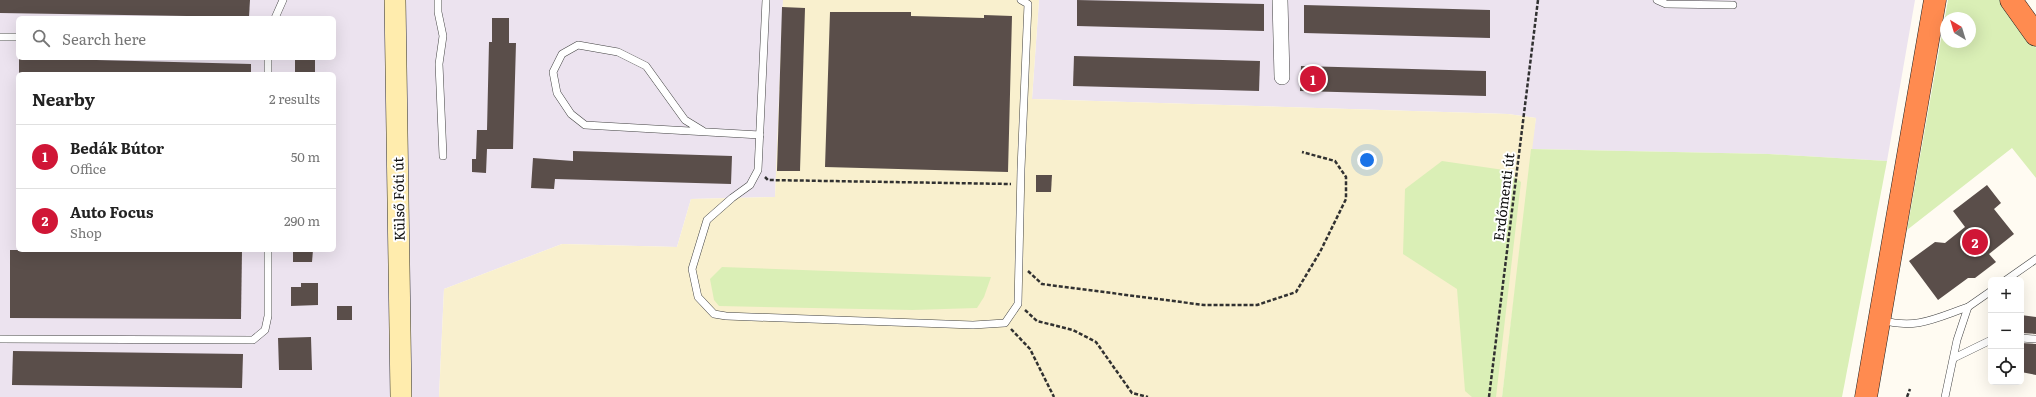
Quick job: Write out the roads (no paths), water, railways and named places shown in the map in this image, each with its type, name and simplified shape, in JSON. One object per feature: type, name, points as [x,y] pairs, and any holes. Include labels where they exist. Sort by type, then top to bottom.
[{"type":"highway","points":[[1866,397],[1935,0]]},
{"type":"highway","points":[[2010,0],[2036,35]]},
{"type":"main road","name":"Külső Fóti út","points":[[395,0],[401,397]]},
{"type":"street","points":[[1280,0],[1282,77]]},
{"type":"lane","points":[[276,16],[283,0]]},
{"type":"lane","points":[[438,0],[438,12],[443,36],[439,64],[443,156]]},
{"type":"lane","points":[[766,0],[758,170],[750,185],[732,198],[707,220],[692,269],[698,296],[714,314],[973,325],[1005,323],[1018,304],[1028,4],[1021,0]]},
{"type":"lane","points":[[1658,0],[1666,4],[1733,5]]},
{"type":"lane","points":[[0,38],[16,37]]},
{"type":"lane","points":[[703,130],[686,120],[646,66],[618,52],[578,44],[562,54],[553,72],[557,93],[571,114],[585,124],[703,130],[760,135]]},
{"type":"lane","points":[[268,60],[268,72]]},
{"type":"lane","points":[[0,339],[253,340],[265,330],[268,316],[268,252]]},
{"type":"lane","points":[[2010,277],[2036,259]]},
{"type":"lane","points":[[1879,319],[1897,324],[1919,324],[1968,307],[1988,293]]},
{"type":"lane","points":[[1945,397],[1957,340],[1968,307]]},
{"type":"lane","points":[[2024,338],[2036,340],[2036,330]]},
{"type":"lane","points":[[1954,358],[1988,341]]},
{"type":"place","name":"Bedák Bútor","points":[[1313,79]]},
{"type":"place","name":"Auto Focus","points":[[1975,242]]}]
